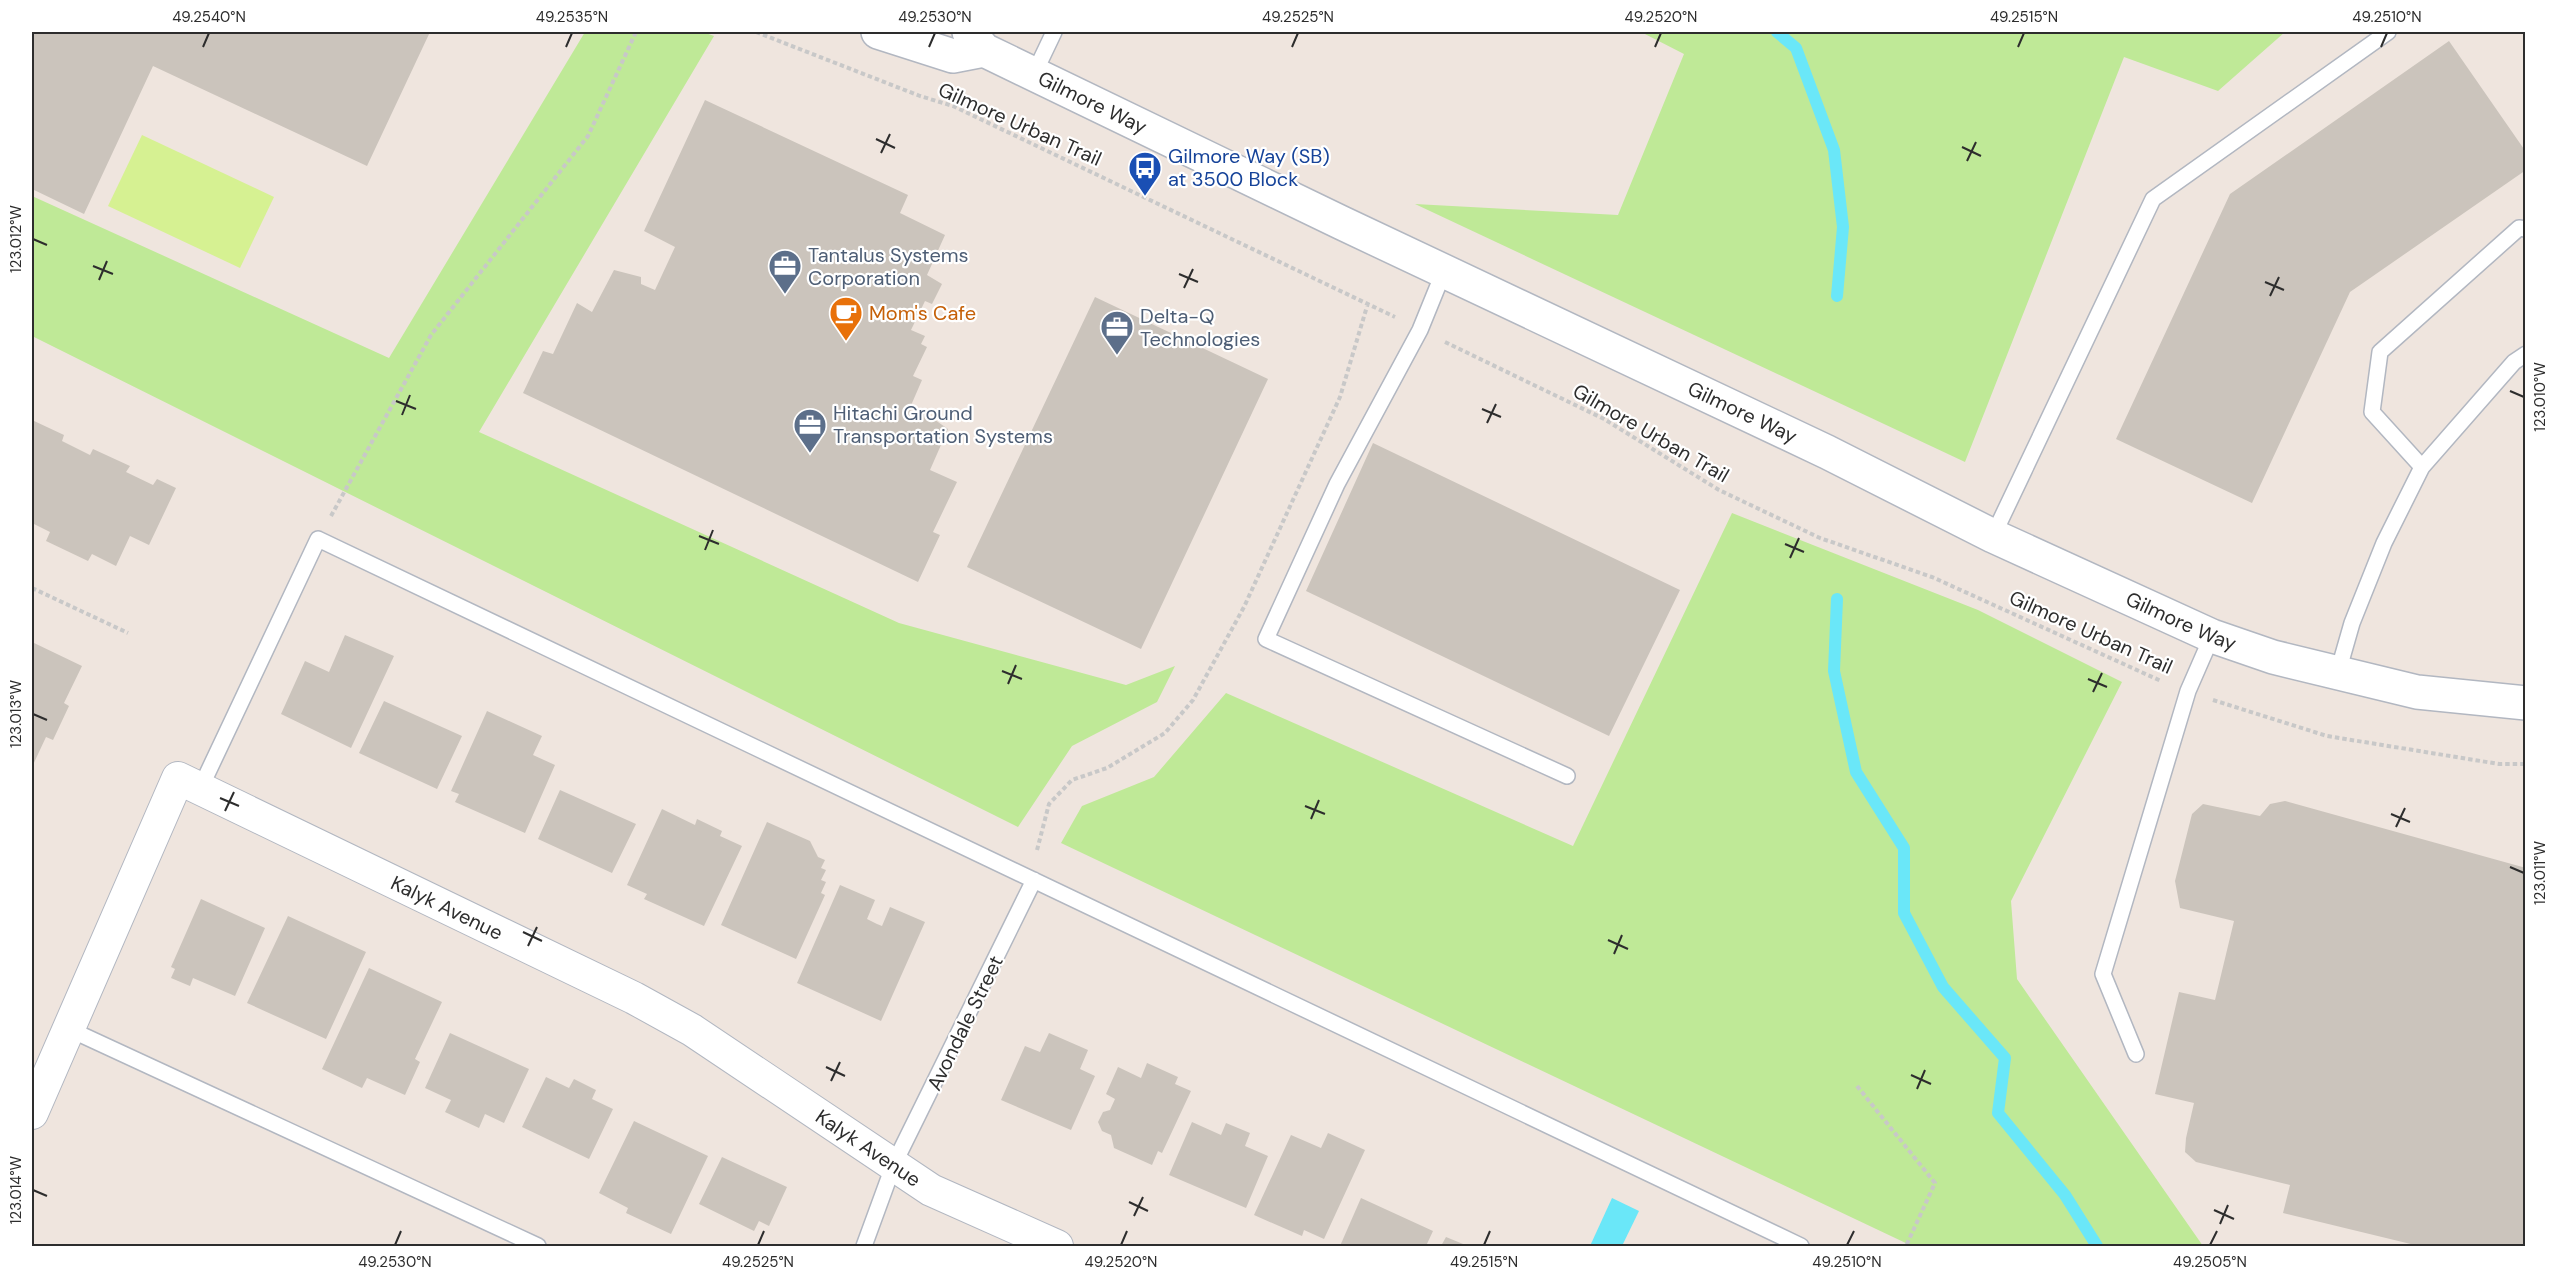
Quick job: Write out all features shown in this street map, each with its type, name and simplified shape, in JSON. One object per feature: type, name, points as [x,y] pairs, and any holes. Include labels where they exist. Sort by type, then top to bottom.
[{"type":"street","name":"Gilmore Way","points":[[878,32],[953,56],[976,41],[1034,74],[1827,452],[1993,536],[2212,636],[2273,657],[2417,692],[2526,703]]},
{"type":"street","name":"Kalyk Avenue","points":[[32,1113],[178,778],[634,998],[692,1030],[931,1190],[1057,1246]]},
{"type":"lane","points":[[1034,74],[1054,32]]},
{"type":"lane","points":[[1993,536],[2153,199],[2388,32]]},
{"type":"lane","points":[[2422,467],[2372,412],[2380,352],[2519,228],[2526,229]]},
{"type":"lane","points":[[1444,271],[1420,330],[1337,484],[1266,639],[1567,776]]},
{"type":"lane","points":[[2338,672],[2352,623],[2376,563],[2422,467],[2514,362],[2526,354]]},
{"type":"lane","points":[[200,789],[318,539],[1801,1246]]},
{"type":"lane","points":[[2136,1054],[2103,974],[2188,691],[2212,636]]},
{"type":"lane","name":"Avondale Street","points":[[864,1246],[894,1164],[1034,880]]},
{"type":"lane","points":[[69,1029],[538,1246]]},
{"type":"path","points":[[318,539],[431,335],[588,135],[636,32]]},
{"type":"path","name":"Gilmore Urban Trail","points":[[756,32],[920,96],[952,106],[1368,303],[1604,419],[1719,490],[1820,538],[1932,577],[2150,677],[2235,709],[2327,736],[2499,764],[2526,764]]},
{"type":"path","points":[[1034,880],[1036,855],[1049,804],[1072,780],[1107,768],[1165,733],[1192,700],[1244,607],[1340,397],[1368,303]]},
{"type":"path","points":[[32,588],[128,633]]},
{"type":"path","points":[[1857,1086],[1935,1183],[1906,1246]]},
{"type":"green space","points":[[585,32],[703,32],[714,36],[479,432],[899,623],[1126,685],[1175,666],[1157,702],[1072,746],[1018,827],[32,336],[32,196],[389,358]]},
{"type":"green space","points":[[1641,32],[2285,32],[2218,91],[2124,57],[1965,462],[1415,204],[1618,215],[1684,54]]},
{"type":"green space","points":[[142,135],[274,197],[240,268],[108,206]]},
{"type":"green space","points":[[1732,513],[1978,610],[2122,682],[2011,901],[2017,979],[2203,1246],[1912,1246],[1061,843],[1082,806],[1154,777],[1226,693],[1573,846]]},
{"type":"water","points":[[1612,1198],[1639,1211],[1622,1246],[1590,1246]]},
{"type":"building","points":[[32,32],[430,32],[367,166],[153,66],[84,214],[32,189]]},
{"type":"building","points":[[2449,41],[2526,152],[2526,170],[2350,292],[2252,503],[2116,439],[2230,194]]},
{"type":"building","points":[[705,100],[908,195],[900,213],[945,235],[927,275],[942,284],[932,304],[925,301],[911,330],[925,336],[921,344],[927,347],[913,376],[922,380],[909,410],[922,415],[925,413],[948,429],[930,470],[957,482],[933,532],[940,535],[918,582],[523,393],[543,351],[553,354],[577,303],[592,312],[614,270],[641,277],[641,284],[655,290],[675,247],[644,231]]},
{"type":"building","points":[[1095,297],[1268,379],[1141,649],[967,567]]},
{"type":"building","points":[[32,420],[64,435],[62,441],[90,455],[93,449],[130,466],[126,472],[153,485],[157,479],[176,488],[149,545],[130,536],[116,566],[92,554],[88,561],[46,541],[50,532],[32,523]]},
{"type":"building","points":[[1373,443],[1680,590],[1609,736],[1306,591]]},
{"type":"building","points":[[345,635],[394,656],[351,748],[281,714],[305,661],[329,672]]},
{"type":"building","points":[[32,642],[82,666],[64,703],[69,706],[53,740],[46,737],[32,767]]},
{"type":"building","points":[[384,701],[462,736],[437,789],[359,753]]},
{"type":"building","points":[[487,711],[542,736],[533,755],[555,765],[525,833],[455,802],[459,794],[451,791]]},
{"type":"building","points":[[560,790],[636,824],[612,873],[538,839]]},
{"type":"building","points":[[2285,801],[2526,868],[2526,1246],[2419,1246],[2283,1213],[2290,1185],[2196,1162],[2185,1152],[2194,1103],[2155,1094],[2179,992],[2215,1000],[2234,921],[2180,908],[2175,881],[2192,814],[2203,804],[2260,816],[2270,804]]},
{"type":"building","points":[[662,809],[695,825],[697,819],[722,831],[720,836],[742,846],[704,926],[644,899],[647,894],[627,885]]},
{"type":"building","points":[[767,822],[810,841],[818,857],[825,860],[821,868],[826,870],[821,880],[826,882],[821,893],[825,895],[796,959],[721,925]]},
{"type":"building","points":[[840,885],[875,900],[867,919],[877,924],[882,926],[890,907],[925,922],[881,1021],[797,983]]},
{"type":"building","points":[[201,899],[265,928],[235,996],[193,978],[190,986],[171,978],[175,969],[171,967]]},
{"type":"building","points":[[288,916],[366,952],[326,1039],[247,1003]]},
{"type":"building","points":[[369,968],[442,1002],[415,1059],[420,1062],[405,1095],[367,1078],[362,1088],[322,1069]]},
{"type":"building","points":[[450,1033],[529,1069],[504,1123],[485,1114],[479,1128],[445,1112],[451,1100],[425,1088]]},
{"type":"building","points":[[1049,1033],[1088,1050],[1080,1069],[1095,1076],[1071,1130],[1001,1100],[1025,1046],[1040,1052]]},
{"type":"building","points":[[1147,1063],[1178,1077],[1175,1084],[1191,1091],[1162,1153],[1158,1151],[1152,1165],[1114,1148],[1111,1135],[1102,1131],[1098,1122],[1103,1112],[1110,1110],[1115,1099],[1106,1094],[1118,1067],[1141,1078]]},
{"type":"building","points":[[546,1077],[569,1088],[574,1079],[596,1090],[592,1099],[613,1109],[589,1159],[522,1127]]},
{"type":"building","points":[[634,1121],[708,1156],[671,1234],[626,1213],[628,1208],[599,1193]]},
{"type":"building","points":[[1192,1122],[1221,1135],[1226,1123],[1250,1133],[1245,1146],[1268,1156],[1246,1208],[1169,1175]]},
{"type":"building","points":[[1328,1133],[1365,1150],[1324,1239],[1304,1230],[1302,1236],[1254,1215],[1291,1135],[1321,1148]]},
{"type":"building","points":[[722,1157],[787,1187],[769,1226],[759,1221],[754,1231],[699,1204]]},
{"type":"building","points":[[1361,1198],[1433,1231],[1426,1246],[1340,1246]]},
{"type":"building","points":[[1446,1237],[1468,1246],[1441,1246]]},
{"type":"waterway","points":[[1777,32],[1796,48],[1834,150],[1843,227],[1837,296]]},
{"type":"waterway","points":[[1837,599],[1834,671],[1856,772],[1904,848],[1904,913],[1943,987],[2005,1058],[1998,1113],[2065,1195],[2097,1246]]},
{"type":"place","name":"Gilmore Way (SB) at 3500 Block","points":[[1145,197]]},
{"type":"place","name":"Tantalus Systems Corporation","points":[[785,295]]},
{"type":"place","name":"Mom's Cafe","points":[[846,342]]},
{"type":"place","name":"Delta-Q Technologies","points":[[1117,356]]},
{"type":"place","name":"Hitachi Ground Transportation Systems","points":[[810,454]]}]
